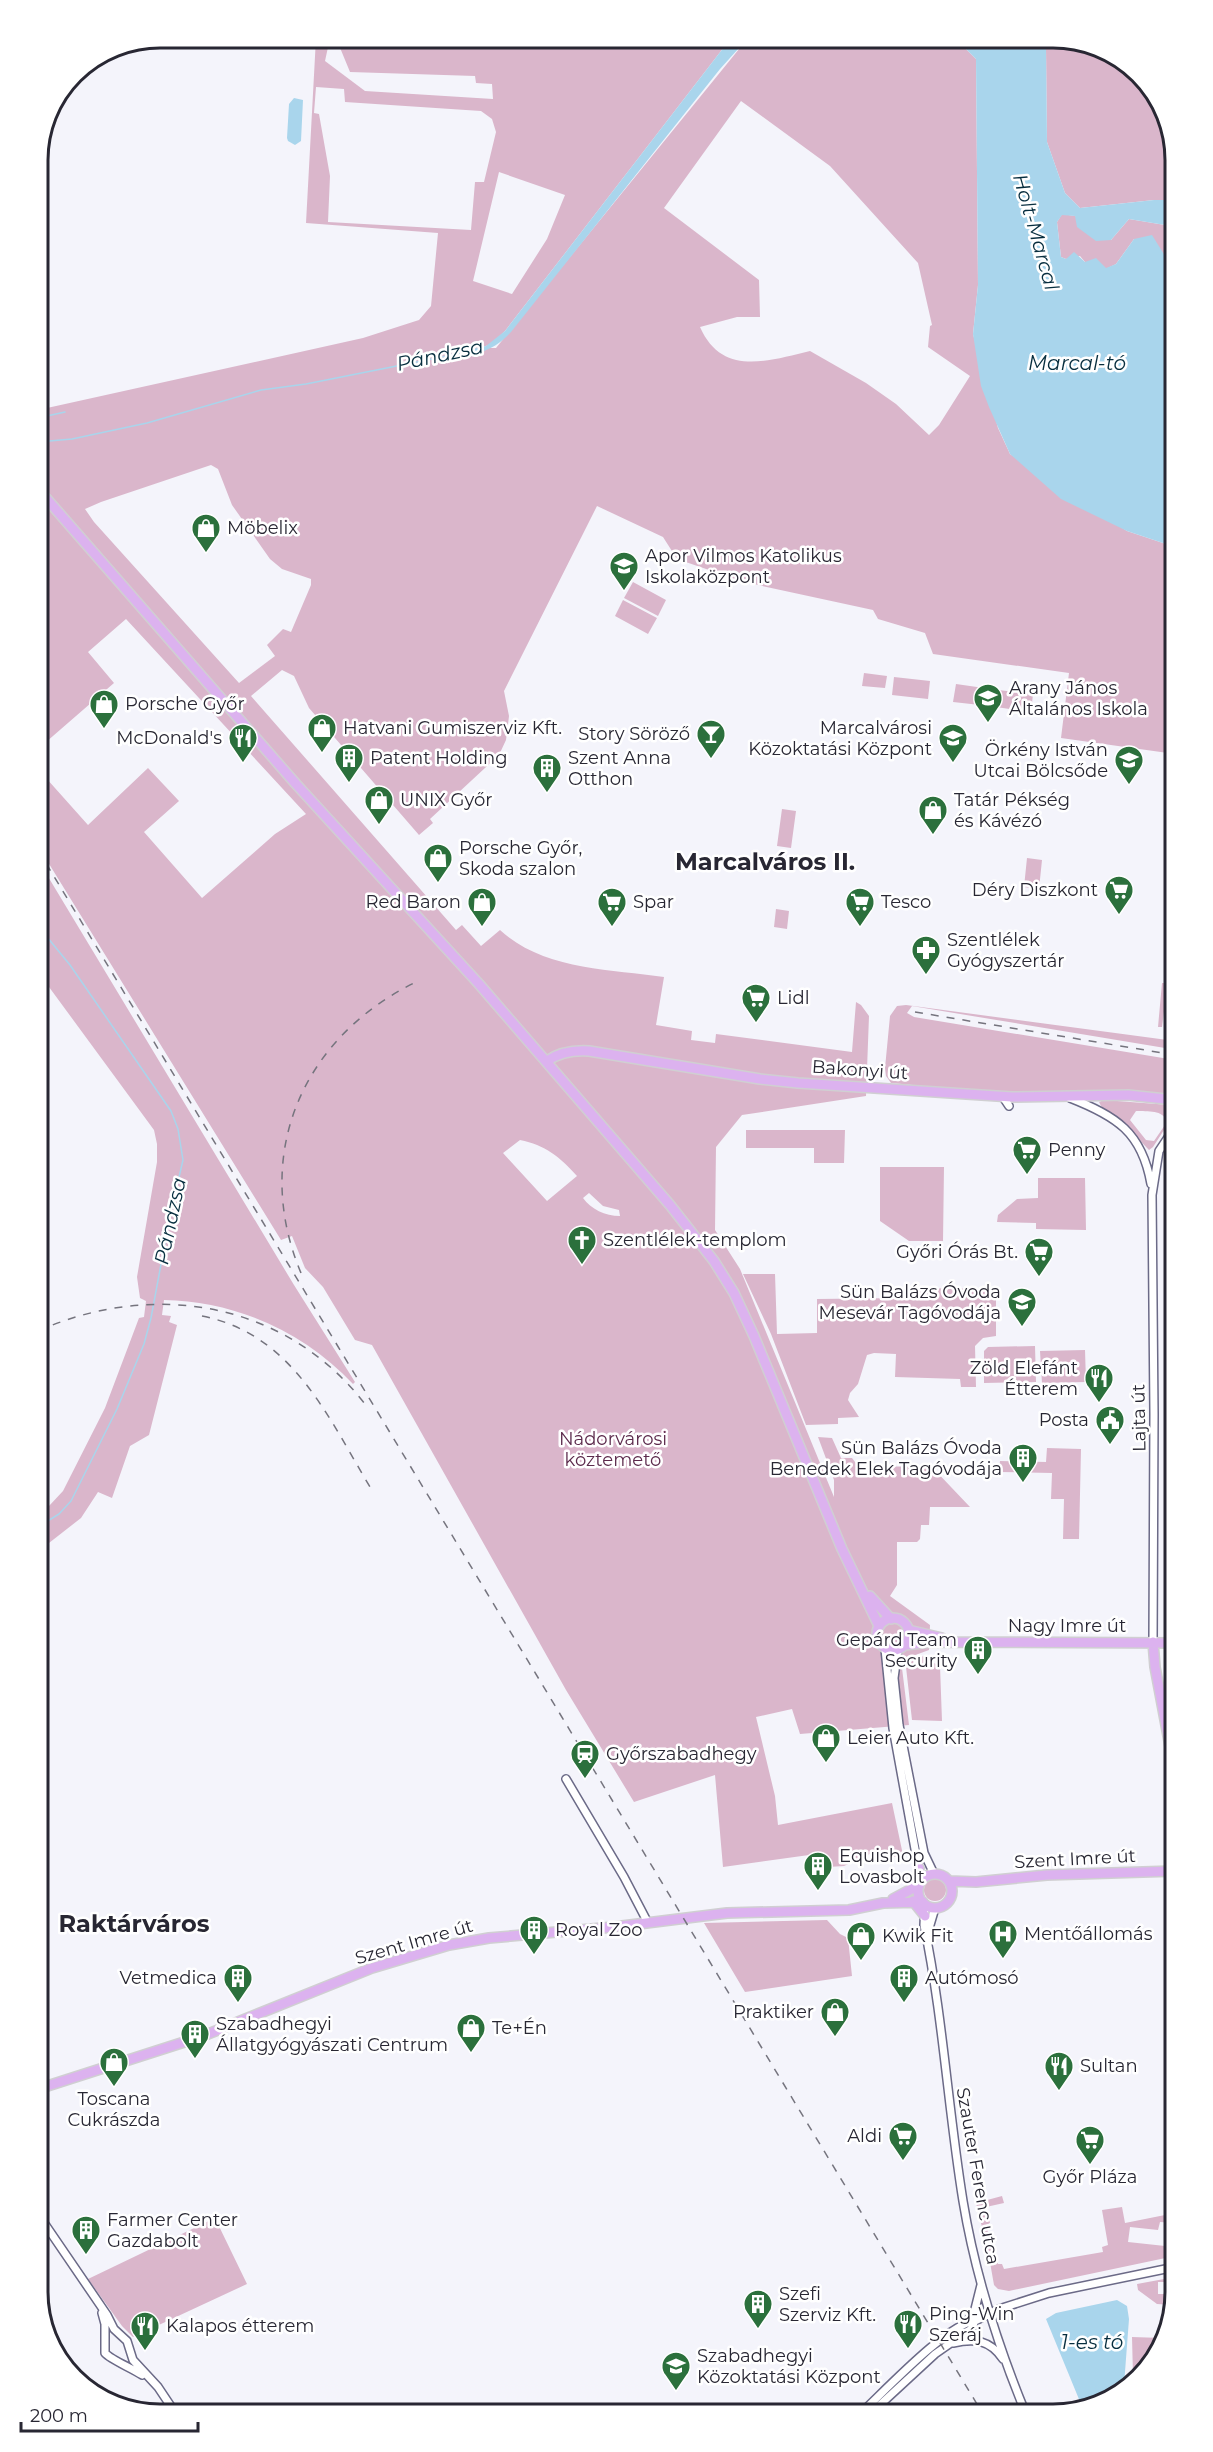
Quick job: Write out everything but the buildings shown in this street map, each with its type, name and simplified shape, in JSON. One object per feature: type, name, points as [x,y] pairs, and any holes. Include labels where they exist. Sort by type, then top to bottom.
[{"type":"main road","points":[[48,501],[296,784],[468,971],[547,1061],[670,1205],[714,1261],[734,1293],[754,1336],[842,1549],[879,1626],[877,1637],[885,1649],[902,1647],[909,1636],[903,1622],[891,1619],[861,1587]]},
{"type":"main road","name":"Bakonyi út","points":[[547,1061],[570,1051],[588,1051],[760,1079],[1007,1097],[1070,1098],[1128,1095],[1165,1099]]},
{"type":"main road","points":[[879,1626],[891,1619]]},
{"type":"main road","name":"Nagy Imre út","points":[[908,1630],[959,1642]]},
{"type":"main road","name":"Nagy Imre út","points":[[902,1647],[959,1642],[1165,1643]]},
{"type":"main road","points":[[1153,1642],[1155,1667],[1165,1717]]},
{"type":"main road","points":[[920,1868],[915,1886],[917,1900],[925,1916]]},
{"type":"main road","name":"Szent Imre út","points":[[949,1881],[976,1882],[1047,1875],[1165,1871]]},
{"type":"main road","points":[[929,1875],[943,1875],[949,1881],[952,1894],[944,1905],[935,1908],[917,1900],[920,1883],[929,1875]]},
{"type":"main road","name":"Szent Imre út","points":[[952,1894],[976,1882]]},
{"type":"main road","name":"Szent Imre út","points":[[48,2086],[203,2036],[372,1968],[449,1945],[522,1934],[648,1923],[727,1913],[849,1910],[883,1903],[917,1900],[920,1883]]},
{"type":"street","name":"Lajta út","points":[[1070,1098],[1112,1117],[1124,1128],[1146,1158],[1152,1195],[1153,1642]]},
{"type":"street","name":"Lajta út","points":[[1152,1195],[1159,1151],[1165,1143]]},
{"type":"street","points":[[902,1647],[894,1678],[898,1725],[924,1853],[934,1874]]},
{"type":"street","points":[[885,1649],[893,1728],[920,1868],[920,1883]]},
{"type":"street","points":[[566,1779],[624,1877],[648,1923]]},
{"type":"street","name":"Szauter Ferenc utca","points":[[927,1937],[935,1908]]},
{"type":"street","name":"Szauter Ferenc utca","points":[[925,1916],[963,2200],[981,2282],[1006,2364],[1022,2404]]},
{"type":"street","points":[[48,2229],[114,2329],[123,2336],[133,2360],[156,2385],[169,2404]]},
{"type":"street","points":[[966,2322],[975,2321],[1033,2297],[1165,2269]]},
{"type":"street","points":[[871,2404],[931,2348],[966,2322],[977,2305],[981,2282]]},
{"type":"street","points":[[99,2305],[105,2324],[105,2353],[110,2359],[117,2360],[156,2385]]},
{"type":"street","points":[[881,2404],[945,2346],[971,2329],[975,2321]]},
{"type":"street","points":[[105,2342],[112,2336],[123,2336]]},
{"type":"street","points":[[945,2346],[968,2339],[978,2340],[995,2350],[1006,2364]]},
{"type":"street","points":[[117,2360],[125,2357],[129,2348]]},
{"type":"green space","name":"Nádorvárosi köztemető","points":[[315,48],[328,48],[325,61],[365,91],[493,99],[492,84],[476,83],[475,76],[350,72],[340,48],[723,48],[505,331],[491,344],[481,348],[496,348],[740,48],[965,48],[976,59],[978,285],[973,334],[998,428],[1010,454],[1127,531],[1165,544],[1165,753],[1061,738],[1069,673],[933,654],[925,633],[878,619],[873,610],[744,582],[677,559],[663,537],[597,506],[504,691],[509,716],[506,740],[499,755],[430,819],[433,823],[419,835],[309,708],[294,676],[282,670],[251,696],[456,930],[462,925],[481,946],[500,930],[517,943],[556,960],[577,966],[664,977],[656,1025],[692,1031],[691,1040],[715,1043],[716,1034],[852,1052],[856,1002],[869,1016],[866,1096],[742,1115],[716,1147],[715,1230],[740,1269],[834,1497],[834,1480],[818,1437],[832,1438],[841,1458],[852,1458],[858,1466],[932,1467],[970,1507],[930,1507],[929,1525],[921,1525],[920,1539],[917,1542],[897,1542],[897,1585],[890,1596],[930,1625],[929,1650],[910,1657],[902,1668],[909,1725],[800,1734],[792,1709],[756,1717],[775,1796],[778,1825],[892,1803],[903,1855],[881,1860],[872,1853],[844,1866],[812,1868],[809,1855],[723,1867],[715,1775],[634,1802],[566,1690],[372,1345],[355,1340],[323,1287],[305,1268],[292,1236],[281,1240],[48,862],[48,780],[88,825],[148,768],[179,801],[144,832],[202,898],[275,834],[306,814],[126,619],[88,652],[114,683],[48,740],[48,408],[363,338],[419,320],[431,306],[438,233],[306,223]],"holes":[[[316,87],[344,89],[345,102],[481,111],[492,119],[496,132],[484,182],[475,182],[471,230],[328,222],[330,176],[319,114],[314,113]],[[741,101],[830,166],[918,263],[932,325],[928,347],[970,376],[939,425],[929,435],[896,404],[866,383],[810,351],[748,362],[733,359],[721,353],[709,343],[700,327],[737,317],[760,317],[759,280],[664,208]],[[499,172],[565,195],[547,239],[512,294],[473,281]],[[211,465],[218,469],[232,505],[270,559],[282,569],[311,579],[311,585],[291,632],[283,629],[267,645],[275,656],[239,683],[94,522],[85,509]],[[520,1140],[537,1145],[552,1153],[577,1176],[547,1201],[503,1153]],[[589,1193],[603,1206],[619,1210],[620,1216],[594,1209],[583,1198]]]},
{"type":"green space","points":[[1046,49],[1075,50],[1096,57],[1121,71],[1142,92],[1156,117],[1163,138],[1165,200],[1080,208],[1065,193],[1047,142]]},
{"type":"green space","points":[[1062,214],[1075,216],[1111,240],[1129,219],[1165,225],[1165,258],[1134,239],[1116,264],[1106,269],[1085,262],[1080,256],[1066,259],[1061,257],[1057,222]]},
{"type":"green space","points":[[633,582],[666,600],[658,616],[624,598]]},
{"type":"green space","points":[[623,600],[657,618],[648,634],[615,616]]},
{"type":"green space","points":[[864,673],[887,676],[885,688],[862,686]]},
{"type":"green space","points":[[894,677],[930,681],[928,699],[892,695]]},
{"type":"green space","points":[[956,684],[991,689],[989,706],[953,702]]},
{"type":"green space","points":[[998,690],[1033,694],[1031,712],[996,707]]},
{"type":"green space","points":[[782,809],[796,811],[791,848],[777,846]]},
{"type":"green space","points":[[1027,858],[1042,860],[1039,889],[1024,887]]},
{"type":"green space","points":[[48,877],[355,1382],[353,1384],[313,1349],[267,1323],[217,1306],[164,1300],[162,1315],[171,1316],[169,1322],[177,1325],[149,1435],[130,1446],[112,1498],[98,1492],[81,1518],[48,1544],[48,1507],[63,1491],[105,1408],[139,1318],[144,1317],[146,1301],[140,1298],[137,1277],[157,1162],[154,1130],[48,986]]},
{"type":"green space","points":[[776,909],[789,911],[787,929],[774,927]]},
{"type":"green space","points":[[1162,983],[1165,983],[1162,1027],[1158,1027]]},
{"type":"green space","points":[[906,1005],[1165,1040],[1165,1048],[912,1006],[907,1013],[914,1017],[1165,1058],[1165,1095],[1109,1090],[997,1093],[891,1083],[886,1076],[885,1068],[890,1016],[897,1006]]},
{"type":"green space","points":[[1104,1100],[1165,1105],[1165,1118],[1159,1113],[1136,1111],[1130,1120],[1146,1140],[1154,1141],[1165,1125],[1165,1128],[1149,1150],[1125,1125],[1099,1102]]},
{"type":"green space","points":[[746,1130],[845,1130],[844,1163],[814,1163],[814,1148],[746,1148]]},
{"type":"green space","points":[[880,1167],[944,1167],[943,1241],[909,1241],[880,1221]]},
{"type":"green space","points":[[1038,1178],[1085,1178],[1086,1230],[1036,1229],[1036,1223],[997,1222],[998,1215],[1017,1199],[1038,1198]]},
{"type":"green space","points":[[743,1274],[775,1274],[777,1334],[817,1333],[817,1299],[903,1298],[904,1288],[996,1289],[996,1336],[983,1338],[975,1346],[976,1387],[961,1387],[960,1379],[895,1377],[896,1354],[874,1353],[867,1355],[858,1384],[850,1393],[848,1400],[859,1417],[838,1418],[838,1424],[806,1425],[771,1334]]},
{"type":"green space","points":[[1035,1346],[1036,1382],[984,1383],[984,1351],[988,1347]]},
{"type":"green space","points":[[1085,1350],[1086,1382],[1042,1383],[1040,1351]]},
{"type":"green space","points":[[1047,1448],[1081,1449],[1079,1539],[1063,1539],[1064,1499],[1051,1499],[1052,1473],[999,1472],[1000,1461],[1046,1462]]},
{"type":"green space","points":[[917,1656],[929,1657],[930,1661],[940,1666],[942,1721],[912,1720],[906,1667]]},
{"type":"green space","points":[[935,1879],[945,1886],[946,1890],[939,1900],[935,1901],[925,1894],[924,1890],[931,1880]]},
{"type":"green space","points":[[827,1920],[840,1934],[848,1938],[852,1976],[745,1992],[704,1923]]},
{"type":"green space","points":[[1002,2196],[1004,2203],[986,2207],[990,2223],[986,2225],[998,2264],[1002,2264],[1004,2269],[1103,2252],[1102,2247],[1108,2245],[1102,2210],[1122,2207],[1125,2223],[1165,2215],[1165,2222],[1160,2222],[1158,2230],[1130,2227],[1128,2242],[1165,2246],[1165,2258],[1009,2291],[998,2289],[994,2285],[976,2203]]},
{"type":"green space","points":[[215,2218],[247,2284],[133,2337],[122,2326],[88,2279]]},
{"type":"green space","points":[[1165,2279],[1165,2282],[1158,2282],[1158,2294],[1165,2294],[1164,2304],[1157,2304],[1138,2290],[1137,2284]]},
{"type":"green space","points":[[1132,2337],[1155,2338],[1142,2360],[1133,2370]]},
{"type":"water","points":[[723,48],[739,48],[511,332],[489,349],[447,359],[446,355],[486,346],[505,331]]},
{"type":"water","name":"Marcal-tó","points":[[965,48],[1046,48],[1047,142],[1065,193],[1080,208],[1165,200],[1165,225],[1129,219],[1111,240],[1096,241],[1077,227],[1075,216],[1062,215],[1057,222],[1061,257],[1066,259],[1074,252],[1085,262],[1096,258],[1106,268],[1116,264],[1134,239],[1152,235],[1165,256],[1165,544],[1127,531],[1061,499],[1010,454],[989,407],[981,386],[973,334],[978,285],[976,59]]},
{"type":"water","points":[[294,98],[303,100],[301,141],[295,145],[287,138],[289,104]]},
{"type":"water","name":"1-es tó","points":[[1117,2300],[1127,2306],[1129,2319],[1125,2378],[1109,2389],[1080,2401],[1046,2319],[1056,2313]]},
{"type":"waterway","name":"Pándzsa","points":[[48,441],[72,439],[147,423],[261,390],[306,384],[447,356]]},
{"type":"waterway","points":[[48,416],[65,412]]},
{"type":"waterway","name":"Pándzsa","points":[[48,938],[70,965],[171,1111],[178,1129],[183,1160],[144,1344],[117,1409],[71,1501],[59,1514],[48,1521]]},
{"type":"railway","points":[[48,867],[977,2404]]},
{"type":"railway","points":[[301,1273],[287,1229],[282,1185],[286,1143],[297,1104],[317,1067],[343,1034],[377,1005],[416,982]]},
{"type":"railway","points":[[915,1012],[1165,1053]]},
{"type":"railway","points":[[48,1327],[82,1315],[126,1306],[171,1305],[215,1310],[257,1322],[296,1342],[333,1369],[365,1404]]},
{"type":"railway","points":[[202,1316],[233,1326],[260,1340],[283,1359],[304,1381],[322,1406],[370,1487]]},
{"type":"place","name":"Möbelix","points":[[206,554]]},
{"type":"place","name":"Apor Vilmos Katolikus Iskolaközpont","points":[[624,592]]},
{"type":"place","name":"Arany János Általános Iskola","points":[[988,724]]},
{"type":"place","name":"Porsche Győr","points":[[104,730]]},
{"type":"place","name":"Hatvani Gumiszerviz Kft.","points":[[322,754]]},
{"type":"place","name":"Story Söröző","points":[[711,760]]},
{"type":"place","name":"McDonald's","points":[[243,764]]},
{"type":"place","name":"Marcalvárosi Közoktatási Központ","points":[[953,764]]},
{"type":"place","name":"Patent Holding","points":[[349,784]]},
{"type":"place","name":"Örkény István Utcai Bölcsőde","points":[[1129,786]]},
{"type":"place","name":"Szent Anna Otthon","points":[[547,794]]},
{"type":"place","name":"UNIX Győr","points":[[379,826]]},
{"type":"place","name":"Tatár Pékség és Kávézó","points":[[933,836]]},
{"type":"place","name":"Porsche Győr, Skoda szalon","points":[[438,884]]},
{"type":"place","name":"Déry Diszkont","points":[[1119,916]]},
{"type":"place","name":"Red Baron","points":[[482,928]]},
{"type":"place","name":"Spar","points":[[612,928]]},
{"type":"place","name":"Tesco","points":[[860,928]]},
{"type":"place","name":"Szentlélek Gyógyszertár","points":[[926,976]]},
{"type":"place","name":"Lidl","points":[[756,1024]]},
{"type":"place","name":"Penny","points":[[1027,1176]]},
{"type":"place","name":"Szentlélek-templom","points":[[582,1266]]},
{"type":"place","name":"Győri Órás Bt.","points":[[1039,1278]]},
{"type":"place","name":"Sün Balázs Óvoda Mesevár Tagóvodája","points":[[1022,1328]]},
{"type":"place","name":"Zöld Elefánt Étterem","points":[[1099,1404]]},
{"type":"place","name":"Posta","points":[[1110,1446]]},
{"type":"place","name":"Sün Balázs Óvoda Benedek Elek Tagóvodája","points":[[1023,1484]]},
{"type":"place","name":"Gepárd Team Security","points":[[978,1676]]},
{"type":"place","name":"Leier Auto Kft.","points":[[826,1764]]},
{"type":"place","name":"Győrszabadhegy","points":[[585,1780]]},
{"type":"place","name":"Equishop Lovasbolt","points":[[818,1892]]},
{"type":"place","name":"Royal Zoo","points":[[534,1956]]},
{"type":"place","name":"Mentőállomás","points":[[1003,1960]]},
{"type":"place","name":"Kwik Fit","points":[[861,1962]]},
{"type":"place","name":"Vetmedica","points":[[238,2004]]},
{"type":"place","name":"Autómosó","points":[[904,2004]]},
{"type":"place","name":"Praktiker","points":[[835,2038]]},
{"type":"place","name":"Te+Én","points":[[471,2054]]},
{"type":"place","name":"Szabadhegyi Állatgyógyászati Centrum","points":[[195,2060]]},
{"type":"place","name":"Toscana Cukrászda","points":[[114,2088]]},
{"type":"place","name":"Sultan","points":[[1059,2092]]},
{"type":"place","name":"Aldi","points":[[903,2162]]},
{"type":"place","name":"Győr Pláza","points":[[1090,2166]]},
{"type":"place","name":"Farmer Center Gazdabolt","points":[[86,2256]]},
{"type":"place","name":"Szefi Szerviz Kft.","points":[[758,2330]]},
{"type":"place","name":"Ping-Win Szeráj","points":[[908,2350]]},
{"type":"place","name":"Kalapos étterem","points":[[145,2352]]},
{"type":"place","name":"Szabadhegyi Közoktatási Központ","points":[[676,2392]]},
{"type":"district","name":"Marcalváros II.","points":[[765,861]]},
{"type":"district","name":"Raktárváros","points":[[134,1923]]},
{"type":"water label","name":"Holt-Marcal","points":[[1036,232]]}]
